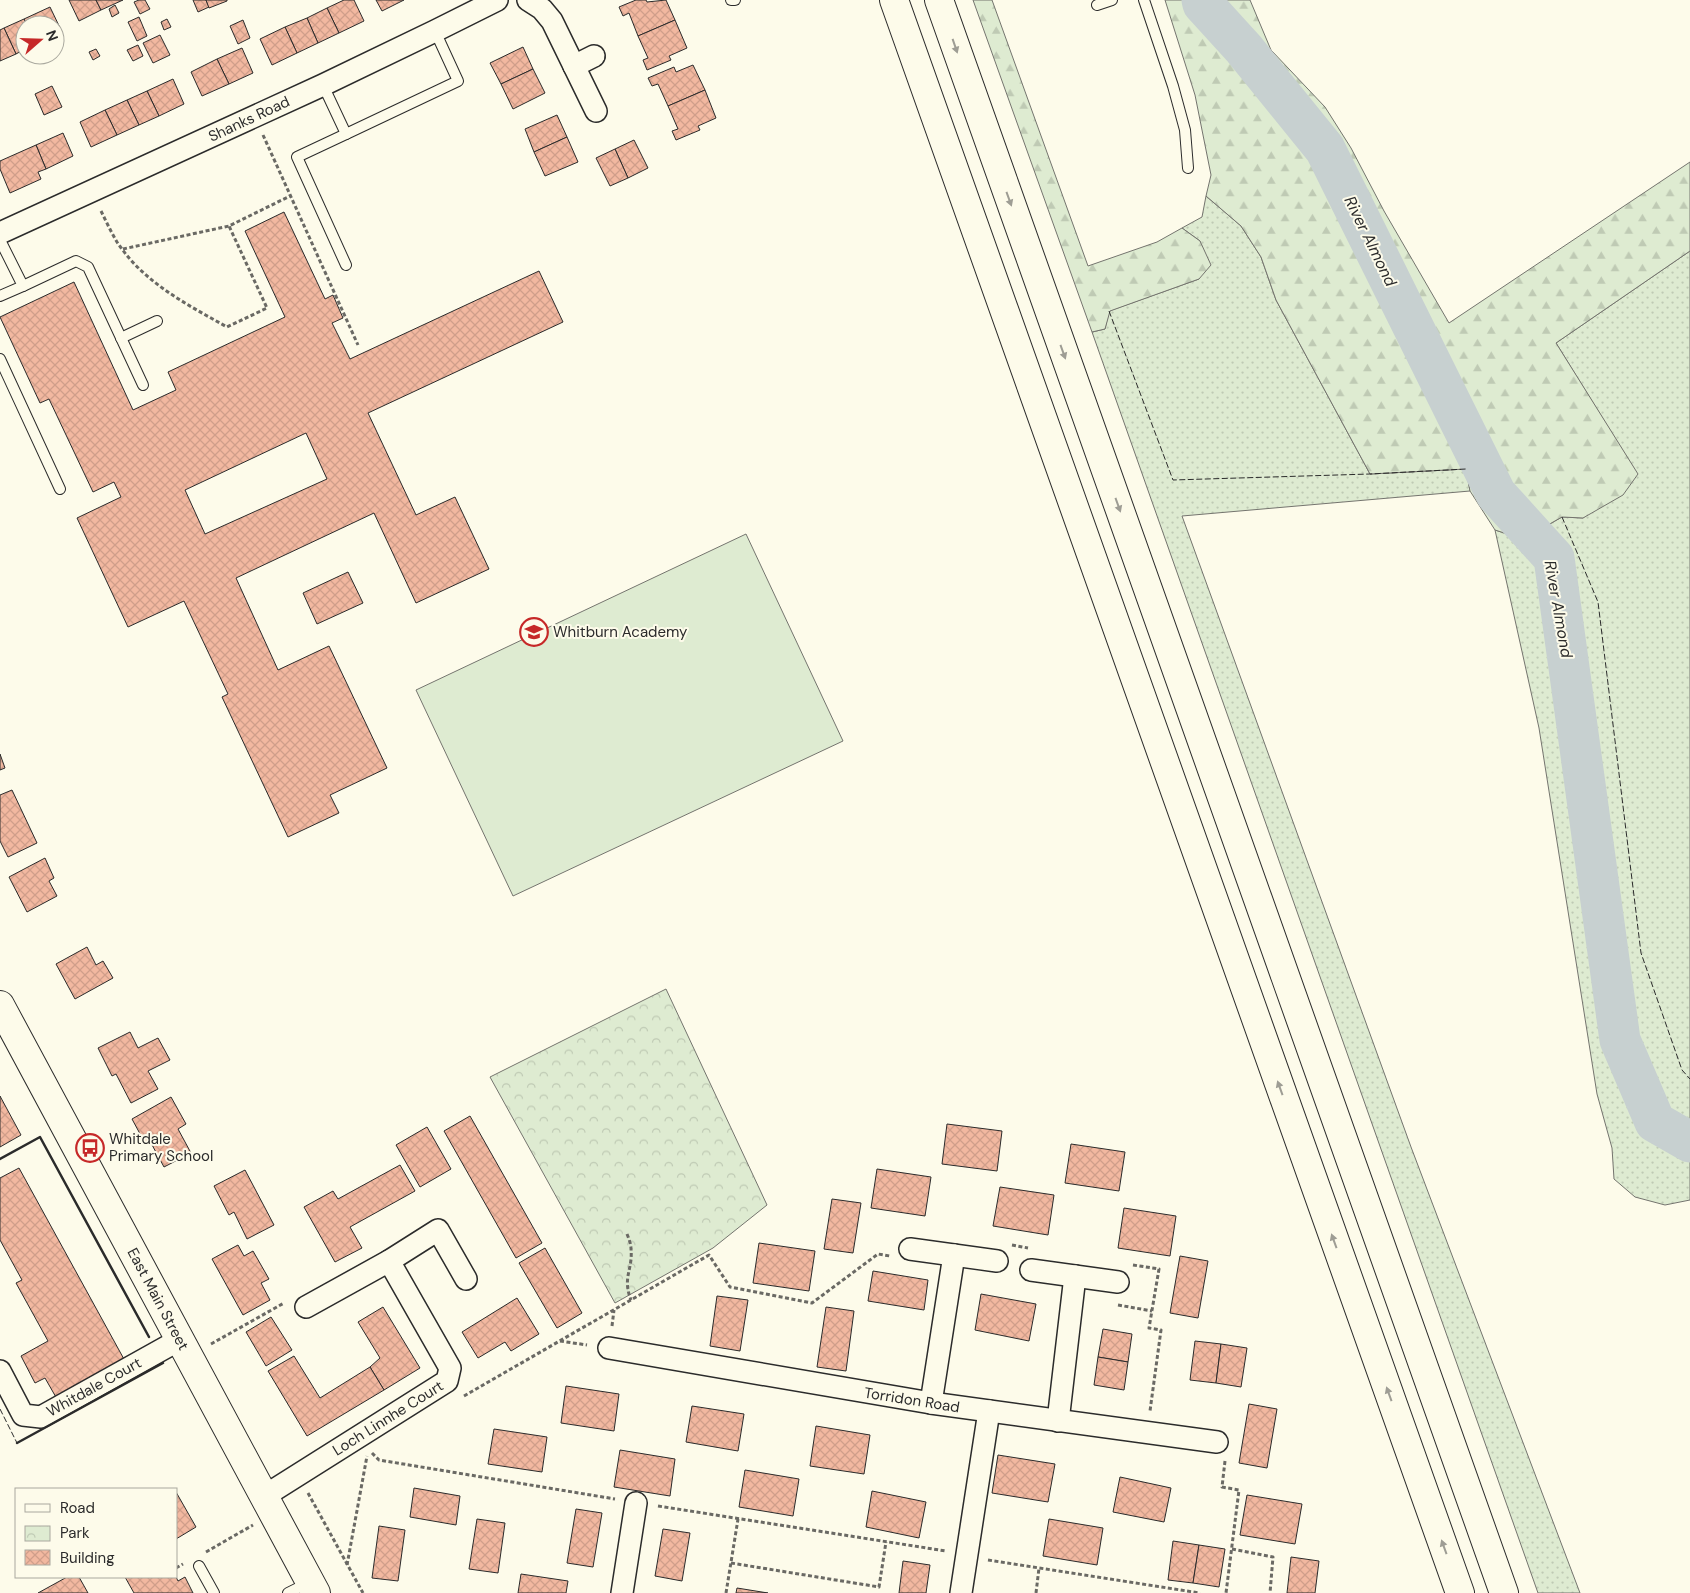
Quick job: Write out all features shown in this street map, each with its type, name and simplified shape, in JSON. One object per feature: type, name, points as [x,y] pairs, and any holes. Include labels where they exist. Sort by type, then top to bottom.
[{"type":"main road","points":[[894,0],[1460,1593]]},
{"type":"main road","points":[[939,0],[1504,1593]]},
{"type":"main road","name":"East Main Street","points":[[0,1005],[268,1505],[305,1589]]},
{"type":"street","name":"Shanks Road","points":[[0,233],[323,85],[497,0]]},
{"type":"street","points":[[528,0],[542,9],[552,21],[596,111]]},
{"type":"street","points":[[574,66],[594,56]]},
{"type":"street","points":[[306,1307],[389,1261],[438,1230],[466,1279]]},
{"type":"street","points":[[910,1249],[954,1255],[1002,1253]]},
{"type":"street","points":[[930,1403],[954,1255]]},
{"type":"street","name":"Loch Linnhe Court","points":[[268,1505],[298,1475],[447,1381],[450,1368],[389,1261]]},
{"type":"street","points":[[1031,1270],[1118,1282]]},
{"type":"street","points":[[1058,1421],[1075,1276]]},
{"type":"street","name":"Whitdale Court","points":[[0,1371],[22,1415],[41,1417],[184,1348]]},
{"type":"street","name":"Torridon Road","points":[[609,1348],[930,1403],[1217,1442]]},
{"type":"street","points":[[961,1593],[989,1411]]},
{"type":"street","points":[[622,1593],[636,1503]]},
{"type":"lane","points":[[1097,5],[1112,0]]},
{"type":"lane","points":[[1144,0],[1185,130],[1188,168]]},
{"type":"lane","points":[[346,265],[297,157],[458,81],[435,31]]},
{"type":"lane","points":[[323,85],[346,134]]},
{"type":"lane","points":[[0,240],[23,286]]},
{"type":"lane","points":[[0,296],[76,261],[88,267],[143,385]]},
{"type":"lane","points":[[121,338],[157,321]]},
{"type":"lane","points":[[0,359],[60,490]]},
{"type":"lane","points":[[199,1566],[214,1593]]},
{"type":"path","points":[[254,116],[358,345]]},
{"type":"path","points":[[91,191],[117,242],[144,274],[177,299],[227,327],[267,308],[229,226]]},
{"type":"path","points":[[122,249],[229,226],[290,196]]},
{"type":"path","points":[[627,1234],[631,1250],[626,1281],[627,1292],[631,1300]]},
{"type":"path","points":[[463,1396],[709,1256],[730,1287],[812,1303],[878,1254],[909,1258],[910,1249]]},
{"type":"path","points":[[1002,1253],[1036,1249]]},
{"type":"path","points":[[1131,1264],[1159,1269],[1149,1328],[1161,1330],[1147,1433]]},
{"type":"path","points":[[184,1348],[287,1302],[306,1307]]},
{"type":"path","points":[[1217,1442],[1225,1458],[1222,1487],[1239,1490],[1226,1593]]},
{"type":"path","points":[[361,1454],[369,1450]]},
{"type":"path","points":[[298,1475],[363,1593]]},
{"type":"path","points":[[202,1554],[268,1505]]},
{"type":"path","points":[[726,1593],[738,1519]]},
{"type":"path","points":[[731,1563],[879,1587],[886,1542]]},
{"type":"path","points":[[1232,1549],[1273,1557],[1270,1593]]},
{"type":"path","points":[[967,1557],[1200,1593]]},
{"type":"path","points":[[178,1567],[188,1562]]},
{"type":"path","points":[[1036,1593],[1039,1568]]},
{"type":"green space","points":[[973,0],[992,0],[1088,266],[1157,242],[1182,228],[1200,241],[1211,265],[1199,279],[1110,311],[1105,329],[1092,332]]},
{"type":"green space","points":[[1165,0],[1250,0],[1271,50],[1325,107],[1351,148],[1384,211],[1449,323],[1690,162],[1690,251],[1556,343],[1638,474],[1623,495],[1583,518],[1562,517],[1523,539],[1495,530],[1470,491],[1466,469],[1370,474],[1276,300],[1261,257],[1241,226],[1206,196],[1211,175],[1195,95]]},
{"type":"green space","points":[[1206,196],[1241,226],[1261,257],[1276,300],[1370,474],[1466,469],[1470,491],[1182,516],[1411,1147],[1580,1593],[1538,1593],[1092,332],[1105,329],[1109,311],[1199,279],[1200,241],[1182,228],[1202,217]]},
{"type":"green space","points":[[1690,251],[1690,1200],[1665,1205],[1635,1197],[1614,1179],[1612,1148],[1597,1094],[1539,728],[1495,530],[1523,539],[1562,517],[1583,518],[1637,474],[1556,343]]},
{"type":"green space","points":[[746,534],[843,741],[513,896],[416,690]]},
{"type":"green space","points":[[666,989],[767,1205],[713,1248],[615,1303],[490,1077]]},
{"type":"building","points":[[69,0],[96,0],[101,10],[79,21]]},
{"type":"building","points":[[96,0],[123,0],[101,10]]},
{"type":"building","points":[[145,0],[150,9],[140,14],[134,2]]},
{"type":"building","points":[[193,0],[206,0],[209,7],[198,12]]},
{"type":"building","points":[[206,0],[227,0],[227,1],[209,8]]},
{"type":"building","points":[[344,0],[354,0],[364,21],[339,33],[327,8]]},
{"type":"building","points":[[376,0],[404,0],[382,11]]},
{"type":"building","points":[[636,0],[646,0],[647,2],[666,0],[675,20],[638,36],[629,13],[623,16],[619,7]]},
{"type":"building","points":[[115,5],[119,13],[112,17],[109,9]]},
{"type":"building","points":[[50,7],[54,15],[33,15]]},
{"type":"building","points":[[327,8],[339,33],[318,43],[307,18]]},
{"type":"building","points":[[139,17],[147,36],[137,41],[128,22]]},
{"type":"building","points":[[307,18],[318,43],[297,53],[285,27]]},
{"type":"building","points":[[167,19],[171,27],[164,30],[161,22]]},
{"type":"building","points":[[243,20],[250,38],[238,44],[230,26]]},
{"type":"building","points":[[675,20],[687,48],[669,56],[671,60],[647,70],[643,60],[648,58],[638,36]]},
{"type":"building","points":[[15,23],[15,52],[4,28]]},
{"type":"building","points":[[285,27],[297,53],[272,65],[260,39]]},
{"type":"building","points":[[4,28],[15,54],[0,61],[0,30]]},
{"type":"building","points":[[160,35],[170,55],[153,63],[143,43]]},
{"type":"building","points":[[138,45],[143,56],[133,61],[127,50]]},
{"type":"building","points":[[523,47],[533,69],[501,84],[490,63]]},
{"type":"building","points":[[242,48],[253,73],[229,84],[217,59]]},
{"type":"building","points":[[96,49],[100,56],[93,60],[89,52]]},
{"type":"building","points":[[217,59],[229,84],[202,96],[191,72]]},
{"type":"building","points":[[693,65],[705,90],[668,106],[658,84],[652,86],[648,78],[674,67],[676,72]]},
{"type":"building","points":[[533,69],[545,93],[513,109],[501,84]]},
{"type":"building","points":[[173,79],[184,104],[159,116],[147,91]]},
{"type":"building","points":[[52,86],[62,107],[44,115],[35,94]]},
{"type":"building","points":[[705,90],[716,118],[698,126],[700,130],[676,140],[672,131],[678,129],[668,106]]},
{"type":"building","points":[[147,91],[159,116],[139,125],[127,100]]},
{"type":"building","points":[[127,100],[139,125],[117,135],[105,110]]},
{"type":"building","points":[[105,110],[117,135],[91,147],[80,122]]},
{"type":"building","points":[[557,115],[567,137],[534,152],[525,129]]},
{"type":"building","points":[[63,133],[73,156],[46,169],[36,145]]},
{"type":"building","points":[[567,137],[578,162],[545,176],[534,152]]},
{"type":"building","points":[[634,140],[648,168],[628,178],[615,149]]},
{"type":"building","points":[[36,145],[46,169],[38,172],[41,179],[10,193],[0,169],[0,161]]},
{"type":"building","points":[[615,149],[628,178],[610,186],[596,158]]},
{"type":"building","points":[[284,212],[325,299],[333,295],[343,318],[332,323],[350,359],[539,271],[563,322],[368,413],[416,515],[455,497],[489,569],[416,603],[374,513],[236,578],[278,670],[329,646],[387,768],[330,795],[339,813],[288,837],[222,697],[228,694],[184,601],[128,627],[77,518],[121,497],[114,482],[93,492],[49,399],[40,403],[0,317],[74,282],[133,410],[176,390],[168,372],[285,317],[245,231]],"holes":[[[306,433],[327,479],[205,534],[185,490]]]},
{"type":"building","points":[[348,572],[363,603],[317,624],[303,593]]},
{"type":"building","points":[[0,754],[5,768],[0,770]]},
{"type":"building","points":[[12,790],[37,843],[8,857],[0,841],[0,795]]},
{"type":"building","points":[[45,858],[54,878],[49,881],[57,896],[27,912],[9,877]]},
{"type":"building","points":[[87,947],[96,965],[103,961],[113,978],[75,999],[56,964]]},
{"type":"building","points":[[130,1032],[138,1048],[158,1038],[170,1060],[148,1071],[158,1089],[131,1103],[116,1074],[112,1076],[98,1048]]},
{"type":"building","points":[[0,1096],[21,1135],[0,1147]]},
{"type":"building","points":[[171,1097],[186,1124],[178,1129],[191,1153],[164,1167],[151,1143],[146,1145],[132,1119]]},
{"type":"building","points":[[470,1116],[542,1243],[516,1258],[444,1131]]},
{"type":"building","points":[[947,1124],[1002,1131],[997,1171],[942,1164]]},
{"type":"building","points":[[427,1127],[451,1169],[420,1187],[396,1145]]},
{"type":"building","points":[[1071,1144],[1125,1152],[1119,1191],[1065,1183]]},
{"type":"building","points":[[400,1165],[415,1191],[350,1227],[362,1248],[335,1262],[304,1207],[333,1191],[338,1199]]},
{"type":"building","points":[[19,1168],[125,1361],[57,1399],[45,1378],[35,1383],[21,1356],[48,1341],[16,1283],[22,1280],[0,1240],[0,1178]]},
{"type":"building","points":[[877,1169],[931,1177],[925,1216],[871,1208]]},
{"type":"building","points":[[245,1170],[274,1225],[247,1239],[234,1212],[229,1215],[214,1186]]},
{"type":"building","points":[[1000,1187],[1054,1195],[1048,1235],[993,1226]]},
{"type":"building","points":[[832,1199],[861,1203],[853,1253],[824,1249]]},
{"type":"building","points":[[1124,1208],[1176,1216],[1170,1256],[1118,1248]]},
{"type":"building","points":[[759,1243],[815,1251],[809,1291],[753,1283]]},
{"type":"building","points":[[238,1245],[244,1256],[253,1251],[269,1279],[261,1283],[270,1300],[243,1315],[212,1259]]},
{"type":"building","points":[[545,1248],[582,1313],[557,1328],[519,1263]]},
{"type":"building","points":[[1180,1256],[1208,1261],[1198,1318],[1170,1313]]},
{"type":"building","points":[[873,1271],[928,1280],[924,1310],[868,1301]]},
{"type":"building","points":[[981,1294],[1036,1304],[1029,1341],[975,1330]]},
{"type":"building","points":[[717,1296],[748,1300],[740,1351],[710,1346]]},
{"type":"building","points":[[517,1298],[539,1334],[511,1351],[505,1342],[478,1358],[462,1332]]},
{"type":"building","points":[[383,1307],[420,1368],[384,1390],[370,1367],[380,1358],[358,1322]]},
{"type":"building","points":[[826,1307],[854,1311],[846,1371],[817,1367]]},
{"type":"building","points":[[271,1317],[292,1350],[266,1366],[246,1332]]},
{"type":"building","points":[[1103,1329],[1132,1334],[1128,1362],[1098,1357]]},
{"type":"building","points":[[1195,1341],[1221,1344],[1216,1383],[1190,1380]]},
{"type":"building","points":[[1221,1344],[1247,1348],[1241,1387],[1216,1383]]},
{"type":"building","points":[[294,1356],[320,1398],[370,1367],[384,1390],[307,1436],[268,1371]]},
{"type":"building","points":[[1098,1357],[1128,1362],[1124,1390],[1094,1385]]},
{"type":"building","points":[[566,1386],[619,1394],[614,1431],[561,1423]]},
{"type":"building","points":[[1249,1404],[1277,1409],[1267,1468],[1239,1463]]},
{"type":"building","points":[[692,1406],[744,1414],[738,1451],[686,1442]]},
{"type":"building","points":[[816,1426],[870,1435],[864,1474],[810,1466]]},
{"type":"building","points":[[494,1429],[547,1437],[542,1472],[488,1464]]},
{"type":"building","points":[[620,1450],[675,1459],[670,1496],[614,1487]]},
{"type":"building","points":[[998,1455],[1055,1464],[1048,1502],[992,1493]]},
{"type":"building","points":[[745,1470],[799,1479],[793,1516],[739,1507]]},
{"type":"building","points":[[1120,1477],[1171,1488],[1164,1522],[1113,1512]]},
{"type":"building","points":[[414,1488],[460,1496],[456,1525],[410,1517]]},
{"type":"building","points":[[872,1491],[926,1502],[919,1538],[866,1527]]},
{"type":"building","points":[[1247,1495],[1302,1504],[1295,1544],[1240,1535]]},
{"type":"building","points":[[178,1496],[196,1527],[178,1538]]},
{"type":"building","points":[[576,1509],[602,1513],[593,1567],[567,1563]]},
{"type":"building","points":[[477,1519],[505,1523],[498,1573],[469,1569]]},
{"type":"building","points":[[1049,1519],[1103,1528],[1097,1565],[1043,1556]]},
{"type":"building","points":[[379,1526],[405,1530],[398,1581],[372,1578]]},
{"type":"building","points":[[663,1529],[690,1533],[682,1581],[655,1576]]},
{"type":"building","points":[[1173,1541],[1199,1545],[1193,1583],[1168,1580]]},
{"type":"building","points":[[1199,1545],[1225,1549],[1219,1587],[1193,1583]]},
{"type":"building","points":[[1291,1557],[1319,1561],[1315,1593],[1287,1593]]},
{"type":"building","points":[[903,1561],[930,1565],[926,1593],[899,1593]]},
{"type":"building","points":[[521,1574],[568,1581],[566,1593],[518,1593]]},
{"type":"building","points":[[185,1577],[193,1593],[134,1593],[126,1578],[176,1578],[178,1581]]},
{"type":"building","points":[[65,1578],[80,1578],[88,1593],[38,1593]]},
{"type":"building","points":[[737,1588],[768,1593],[736,1593]]},
{"type":"waterway","name":"River Almond","points":[[1202,0],[1203,4],[1244,49],[1325,149],[1496,494],[1554,558],[1620,1040],[1655,1122],[1690,1142]]},
{"type":"fence","points":[[1109,311],[1173,480],[1466,469]]},
{"type":"fence","points":[[1562,517],[1598,602],[1641,953],[1682,1070],[1690,1079]]},
{"type":"fence","points":[[0,1409],[17,1443]]},
{"type":"wall","points":[[0,1159],[40,1137],[149,1337]]},
{"type":"wall","points":[[17,1443],[163,1363]]},
{"type":"place","name":"Whitburn Academy","points":[[534,632]]},
{"type":"place","name":"Whitdale Primary School","points":[[90,1148]]}]
